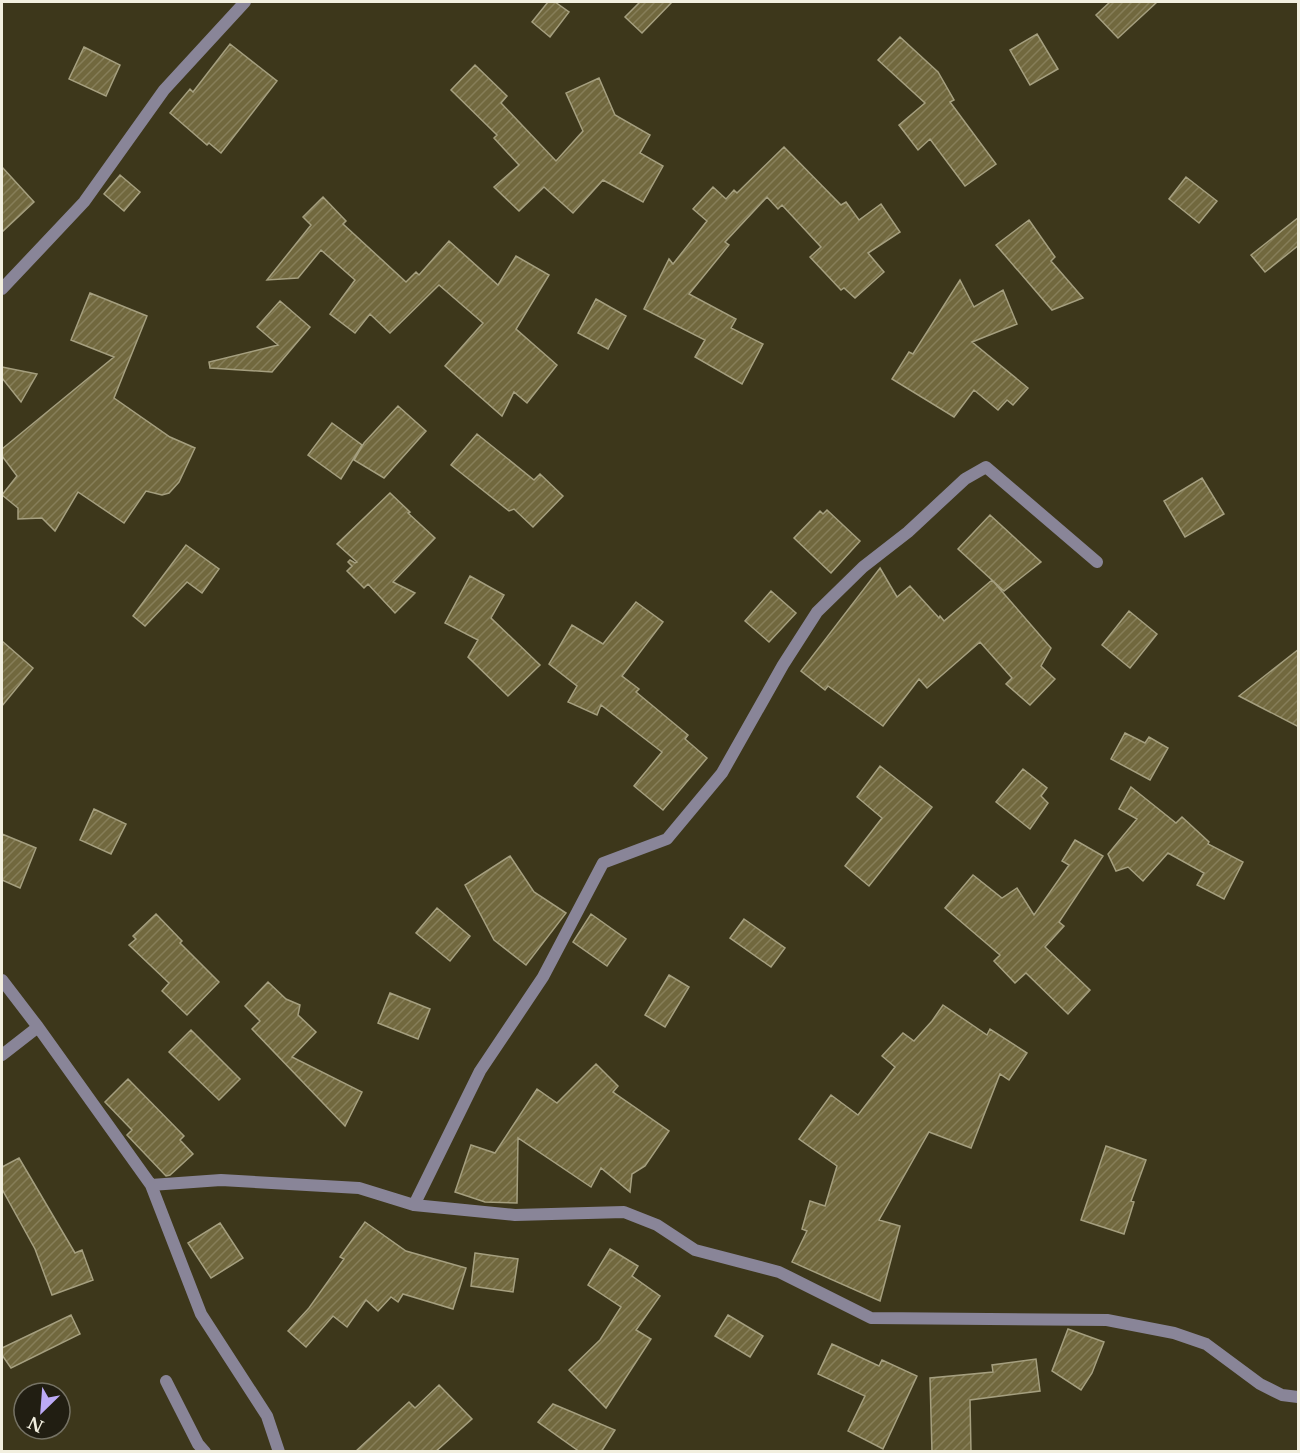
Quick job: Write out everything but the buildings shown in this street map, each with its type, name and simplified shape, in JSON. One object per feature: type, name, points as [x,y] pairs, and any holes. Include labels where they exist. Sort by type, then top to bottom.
[{"type":"street","points":[[2,289],[84,201],[164,90],[245,2]]},
{"type":"street","points":[[414,1205],[480,1071],[543,977],[603,863],[667,839],[722,773],[783,665],[817,612],[863,567],[908,532],[964,479],[986,467],[1097,562]]},
{"type":"street","points":[[2,980],[151,1185],[201,1314],[267,1416],[279,1452]]},
{"type":"street","points":[[2,1055],[38,1028]]},
{"type":"street","points":[[151,1185],[221,1180],[359,1188],[414,1205],[515,1215],[624,1212],[657,1225],[695,1250],[779,1272],[871,1318],[1107,1320],[1174,1333],[1206,1344],[1260,1384],[1282,1395],[1299,1397]]},
{"type":"street","points":[[166,1381],[198,1444],[206,1452]]}]
